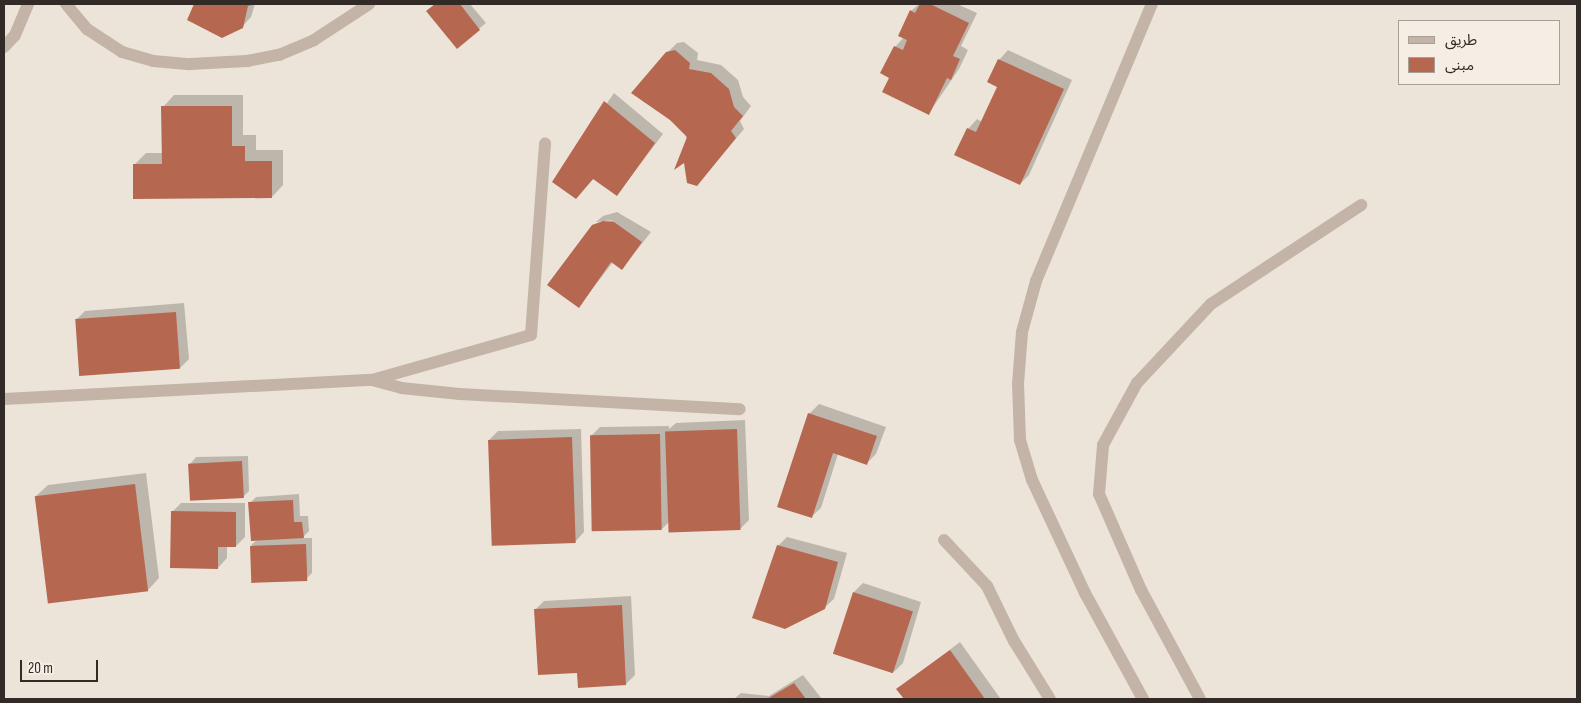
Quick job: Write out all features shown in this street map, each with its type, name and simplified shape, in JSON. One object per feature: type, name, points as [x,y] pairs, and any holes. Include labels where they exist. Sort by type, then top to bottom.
[{"type":"street","points":[[4,47],[15,34],[28,4]]},
{"type":"street","points":[[66,4],[87,29],[122,52],[153,61],[190,64],[247,62],[279,55],[314,40],[370,4]]},
{"type":"street","points":[[1143,699],[1085,593],[1035,488],[1020,440],[1018,384],[1022,332],[1036,281],[1152,4]]},
{"type":"street","points":[[4,399],[372,380],[531,335],[545,144]]},
{"type":"street","points":[[1200,699],[1142,590],[1099,494],[1103,445],[1137,382],[1211,304],[1361,205]]},
{"type":"street","points":[[372,380],[401,388],[460,394],[740,409]]},
{"type":"street","points":[[944,540],[987,586],[1014,641],[1050,699]]},
{"type":"building","points":[[194,4],[256,4],[248,6],[243,28],[222,38],[187,20]]},
{"type":"building","points":[[435,4],[460,4],[480,30],[457,49],[426,11]]},
{"type":"building","points":[[920,4],[930,4],[969,23],[953,56],[960,59],[951,80],[947,78],[929,115],[882,92],[889,78],[880,73],[894,46],[903,50],[907,40],[898,36],[910,10],[915,13]]},
{"type":"building","points":[[675,50],[690,63],[689,69],[711,73],[729,89],[734,107],[743,116],[731,131],[736,138],[697,186],[687,183],[684,163],[674,170],[687,137],[670,120],[631,93],[666,52]]},
{"type":"building","points":[[998,59],[1064,89],[1020,185],[954,155],[967,128],[976,132],[997,87],[987,82]]},
{"type":"building","points":[[604,101],[655,143],[617,196],[593,179],[576,199],[552,182]]},
{"type":"building","points":[[161,106],[232,106],[232,146],[245,146],[245,161],[272,161],[272,198],[133,199],[133,164],[162,164]]},
{"type":"building","points":[[603,221],[614,222],[642,242],[622,270],[611,262],[579,308],[547,285],[592,225]]},
{"type":"building","points":[[176,312],[180,369],[79,376],[75,319]]},
{"type":"building","points":[[808,413],[877,436],[867,465],[833,453],[812,518],[777,507]]},
{"type":"building","points":[[737,429],[741,530],[669,532],[665,432]]},
{"type":"building","points":[[660,434],[662,530],[592,531],[590,435]]},
{"type":"building","points":[[572,437],[576,543],[492,546],[488,440]]},
{"type":"building","points":[[242,461],[244,498],[190,501],[188,464]]},
{"type":"building","points":[[135,484],[148,591],[48,604],[35,496]]},
{"type":"building","points":[[293,500],[294,522],[302,522],[304,538],[251,541],[248,502]]},
{"type":"building","points":[[171,511],[236,512],[236,547],[218,547],[218,569],[170,568]]},
{"type":"building","points":[[306,544],[307,581],[251,583],[250,546]]},
{"type":"building","points":[[777,545],[838,562],[825,609],[785,629],[752,618]]},
{"type":"building","points":[[853,592],[913,611],[893,673],[833,654]]},
{"type":"building","points":[[622,605],[626,685],[578,688],[577,673],[538,675],[534,609]]},
{"type":"building","points":[[950,650],[985,699],[904,699],[896,689]]},
{"type":"building","points":[[794,683],[806,699],[767,699]]}]
